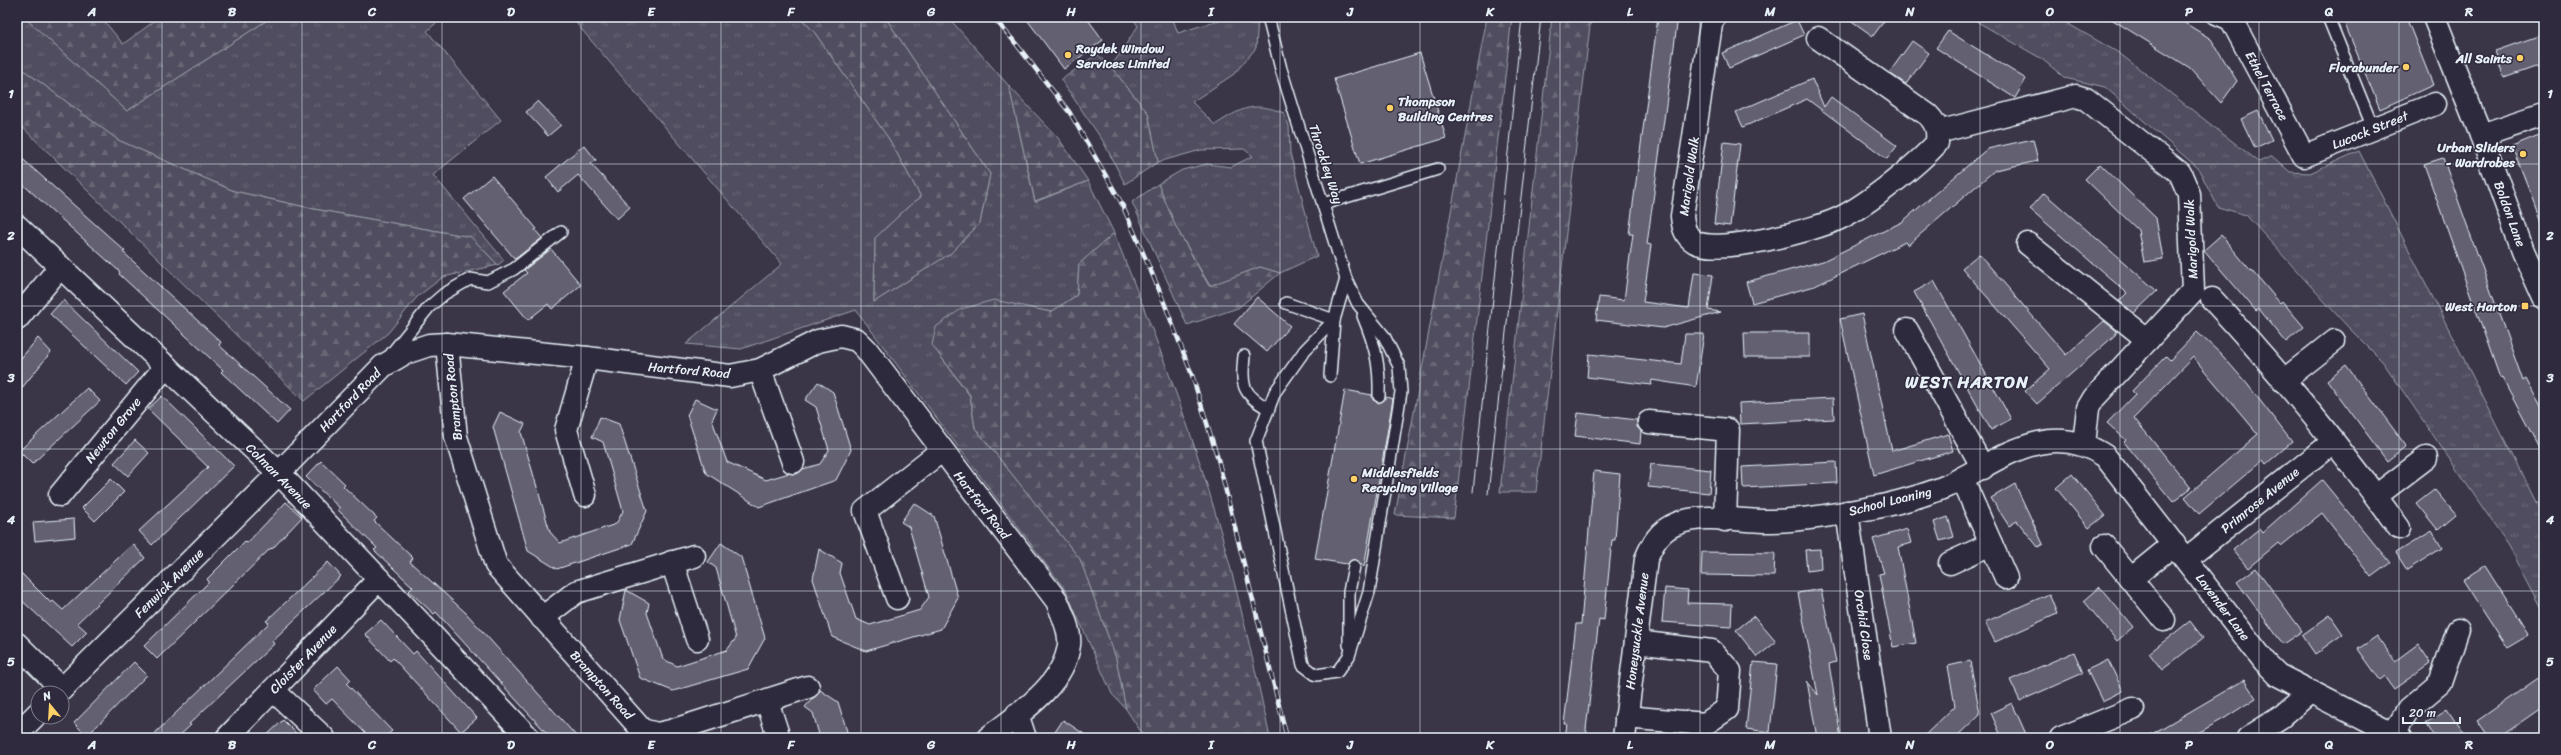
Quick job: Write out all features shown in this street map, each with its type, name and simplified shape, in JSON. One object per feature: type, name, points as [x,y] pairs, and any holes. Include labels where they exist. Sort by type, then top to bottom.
[{"type":"street","name":"Marigold Walk","points":[[1716,17],[1712,18],[1682,216],[1683,227],[1687,236],[1696,243],[1724,245],[1771,239],[1841,218],[1882,190],[1929,152],[1937,143],[1938,132],[2076,96],[2086,99],[2180,174],[2189,194],[2193,291],[2094,398],[2088,408],[2084,444]]},
{"type":"street","name":"Boldon Lane","points":[[2434,17],[2481,135],[2523,251],[2544,298]]},
{"type":"street","name":"Ethel Terrace","points":[[2232,22],[2304,156]]},
{"type":"street","points":[[1818,38],[1928,115],[1935,122],[1938,132]]},
{"type":"street","name":"Lucock Street","points":[[2304,156],[2435,104]]},
{"type":"street","points":[[2481,135],[2544,114]]},
{"type":"street","name":"Colman Avenue","points":[[17,226],[279,473],[529,738]]},
{"type":"street","points":[[2028,244],[2148,340]]},
{"type":"street","points":[[17,319],[60,267]]},
{"type":"street","points":[[2212,300],[2334,442],[2399,528]]},
{"type":"street","points":[[1906,330],[1983,468]]},
{"type":"street","name":"Hartford Road","points":[[279,473],[382,366],[405,353],[430,345],[447,344],[587,358],[730,376],[760,370],[818,341],[841,336],[857,340],[1057,601],[1066,623],[1070,645],[1060,671],[1048,687],[988,738]]},
{"type":"street","points":[[2283,381],[2334,341]]},
{"type":"street","name":"Brampton Road","points":[[447,344],[456,437],[496,565],[642,730],[657,734],[671,731],[808,687]]},
{"type":"street","points":[[586,495],[566,430],[587,358]]},
{"type":"street","name":"Newton Grove","points":[[60,494],[166,366]]},
{"type":"street","points":[[760,370],[793,462]]},
{"type":"street","points":[[1649,422],[1728,430],[1725,520]]},
{"type":"street","name":"School Loaning","points":[[1666,531],[1674,525],[1690,519],[1772,521],[1875,508],[1945,487],[2031,444],[2051,440],[2084,444]]},
{"type":"street","name":"Primrose Avenue","points":[[2131,579],[2180,552],[2334,442]]},
{"type":"street","name":"Lavender Lane","points":[[2084,444],[2105,456],[2265,662],[2278,675],[2397,735]]},
{"type":"street","points":[[897,598],[865,511],[941,451]]},
{"type":"street","points":[[2376,496],[2426,458]]},
{"type":"street","name":"Fenwick Avenue","points":[[66,685],[279,473]]},
{"type":"street","points":[[1962,478],[2006,578]]},
{"type":"street","name":"Orchid Close","points":[[1847,512],[1880,738]]},
{"type":"street","name":"Honeysuckle Avenue","points":[[1624,738],[1646,560],[1651,546],[1666,531]]},
{"type":"street","points":[[1950,563],[1991,544]]},
{"type":"street","points":[[2104,546],[2164,620]]},
{"type":"street","points":[[542,618],[576,592],[694,556]]},
{"type":"street","points":[[672,562],[697,639]]},
{"type":"street","name":"Cloister Avenue","points":[[227,738],[379,580]]},
{"type":"street","points":[[2397,735],[2408,710],[2440,683],[2458,630]]},
{"type":"street","points":[[1626,717],[1705,724],[1727,709],[1730,671],[1712,651],[1636,642]]},
{"type":"street","points":[[17,644],[55,685]]},
{"type":"street","points":[[272,690],[324,738]]},
{"type":"street","points":[[2248,738],[2281,717],[2311,691]]},
{"type":"street","points":[[767,701],[779,738]]},
{"type":"street","points":[[2072,736],[2133,709]]},
{"type":"street","points":[[1018,714],[1025,738]]},
{"type":"street","points":[[17,734],[30,721]]},
{"type":"lane","name":"Throckley Way","points":[[1268,17],[1281,69],[1346,279],[1358,304]]},
{"type":"lane","points":[[2212,17],[2232,22]]},
{"type":"lane","points":[[2328,17],[2373,128]]},
{"type":"lane","points":[[1323,204],[1438,169]]},
{"type":"lane","points":[[382,366],[429,307],[444,294],[470,279],[488,282],[514,269],[561,232]]},
{"type":"lane","points":[[1330,376],[1334,320],[1346,279]]},
{"type":"lane","points":[[1286,303],[1334,320]]},
{"type":"lane","points":[[1334,320],[1305,350],[1275,392],[1256,442],[1302,665],[1316,675],[1337,672],[1349,656],[1369,592],[1402,392],[1399,366],[1384,336],[1358,304]]},
{"type":"lane","points":[[1358,304],[1376,348],[1380,371],[1379,396]]},
{"type":"lane","points":[[1244,356],[1244,390],[1252,400],[1269,408]]},
{"type":"lane","points":[[1349,656],[1349,592],[1354,566]]},
{"type":"green space","points":[[17,17],[24,17],[127,111],[272,17],[443,17],[427,31],[501,120],[433,175],[504,260],[498,265],[471,237],[314,209],[234,191],[118,140],[17,65]]},
{"type":"green space","points":[[24,17],[101,17],[123,44],[160,17],[272,17],[127,111]]},
{"type":"green space","points":[[571,17],[800,17],[815,33],[889,139],[921,197],[909,206],[875,238],[874,302],[951,253],[980,223],[990,174],[885,17],[948,17],[1009,86],[1035,202],[1088,181],[1114,233],[1079,264],[1077,295],[1051,312],[1025,307],[932,345],[970,396],[975,428],[1080,559],[1116,658],[1126,709],[1112,694],[1066,591],[856,310],[741,349],[686,344],[782,264]]},
{"type":"green space","points":[[800,17],[885,17],[990,174],[980,223],[951,253],[874,302],[875,238],[909,206],[921,197],[889,139],[815,33]]},
{"type":"green space","points":[[1132,17],[1172,17],[1178,33],[1229,17],[1258,17],[1256,48],[1234,74],[1192,102],[1215,125],[1233,114],[1248,108],[1264,107],[1284,113],[1289,126],[1290,153],[1317,256],[1280,273],[1260,267],[1210,286],[1176,227],[1158,184],[1182,170],[1207,164],[1231,167],[1253,156],[1244,149],[1201,150],[1158,162],[1148,113],[1111,67],[1138,26]]},
{"type":"green space","points":[[1487,17],[1512,17],[1454,518],[1395,515]]},
{"type":"green space","points":[[1552,17],[1591,17],[1536,492],[1500,492]]},
{"type":"green space","points":[[1969,17],[2056,17],[2119,53],[2259,162],[2272,156],[2290,172],[2310,173],[2359,151],[2544,518],[2544,612],[2509,546],[2383,362],[2347,326],[2246,215],[2218,207],[2198,168],[2105,87],[2065,78],[2042,59]]},
{"type":"green space","points":[[1097,54],[1111,67],[1148,113],[1158,162],[1125,184],[1103,141],[1061,80]]},
{"type":"green space","points":[[17,65],[118,140],[234,191],[314,209],[471,237],[498,265],[443,277],[417,297],[388,333],[304,401],[17,122]]},
{"type":"green space","points":[[1009,86],[1059,139],[1088,181],[1035,201]]},
{"type":"green space","points":[[1158,184],[1176,227],[1209,286],[1260,267],[1280,273],[1238,308],[1187,325],[1132,202]]},
{"type":"green space","points":[[1114,233],[1169,374],[1210,494],[1238,598],[1270,738],[1145,738],[1126,709],[1116,658],[1080,559],[975,428],[970,395],[932,345],[936,327],[961,309],[994,300],[1051,312],[1077,295],[1079,264]]},
{"type":"building","name":"Raydek Window Services Limited","points":[[1025,17],[1086,17],[1103,40],[1064,69]]},
{"type":"building","points":[[1658,17],[1678,17],[1647,244],[1651,245],[1643,302],[1689,308],[1694,273],[1713,275],[1708,310],[1721,312],[1663,328],[1596,320],[1599,297],[1624,300],[1633,234],[1629,234]]},
{"type":"building","points":[[1846,17],[1887,17],[1873,36]]},
{"type":"building","points":[[2108,17],[2175,17],[2211,39],[2237,81],[2221,103],[2190,68]]},
{"type":"building","points":[[2342,17],[2406,17],[2433,85],[2380,109]]},
{"type":"building","points":[[1797,20],[1804,35],[1729,68],[1722,53]]},
{"type":"building","points":[[1948,31],[2026,79],[2015,98],[1936,48]]},
{"type":"building","name":"All Saints","points":[[2544,34],[2544,64],[2504,78],[2495,51]]},
{"type":"building","points":[[1912,41],[1929,53],[1906,84],[1889,73]]},
{"type":"building","name":"Thompson Building Centres","points":[[1420,53],[1446,138],[1360,164],[1334,79]]},
{"type":"building","points":[[1812,79],[1824,107],[1831,97],[1897,146],[1887,159],[1807,99],[1743,127],[1736,112]]},
{"type":"building","points":[[538,101],[561,125],[548,136],[526,112]]},
{"type":"building","points":[[2258,111],[2272,140],[2255,148],[2241,119]]},
{"type":"building","points":[[2544,133],[2544,224],[2543,225],[2512,146]]},
{"type":"building","points":[[2033,139],[2038,161],[1995,170],[1908,245],[1905,242],[1815,286],[1752,303],[1746,282],[1823,261],[1902,222],[1987,149]]},
{"type":"building","points":[[1724,142],[1740,144],[1730,226],[1714,224]]},
{"type":"building","points":[[584,145],[596,160],[591,164],[630,207],[617,219],[578,175],[558,192],[546,177]]},
{"type":"building","points":[[17,154],[125,251],[123,252],[221,342],[219,345],[290,410],[277,424],[221,372],[223,370],[119,274],[120,272],[17,179]]},
{"type":"building","points":[[2443,158],[2523,381],[2526,379],[2544,413],[2544,456],[2502,377],[2500,378],[2424,164]]},
{"type":"building","points":[[2100,164],[2156,218],[2163,259],[2144,262],[2138,230],[2085,179]]},
{"type":"building","points":[[492,176],[537,229],[535,230],[542,238],[515,259],[464,199]]},
{"type":"building","points":[[2044,193],[2157,291],[2134,313],[2119,301],[2127,293],[2030,209]]},
{"type":"building","points":[[2221,235],[2251,271],[2252,270],[2280,303],[2282,301],[2304,327],[2286,342],[2259,309],[2256,311],[2204,250]]},
{"type":"building","points":[[551,249],[581,285],[552,309],[548,304],[528,320],[504,291],[527,273],[524,270]]},
{"type":"building","points":[[1979,254],[2066,355],[2104,321],[2117,331],[2115,335],[2037,404],[2025,391],[2050,369],[1962,268]]},
{"type":"building","points":[[1934,281],[2011,419],[1991,430],[1914,292]]},
{"type":"building","points":[[1257,297],[1290,326],[1267,352],[1234,324]]},
{"type":"building","points":[[63,300],[138,372],[126,385],[50,314]]},
{"type":"building","points":[[1862,314],[1892,451],[1948,434],[1953,451],[1874,475],[1840,319]]},
{"type":"building","points":[[2197,332],[2221,354],[2248,385],[2292,442],[2266,464],[2263,460],[2199,514],[2185,497],[2258,434],[2193,357],[2134,418],[2191,488],[2173,502],[2124,442],[2126,440],[2107,423],[2135,394],[2132,391],[2166,356],[2170,360]]},
{"type":"building","points":[[1744,333],[1810,333],[1810,357],[1745,357]]},
{"type":"building","points":[[1685,334],[1704,334],[1696,387],[1652,380],[1651,385],[1587,377],[1589,354],[1681,364]]},
{"type":"building","points":[[38,338],[51,352],[17,394],[17,363]]},
{"type":"building","points":[[2346,365],[2406,446],[2387,461],[2327,380]]},
{"type":"building","points":[[818,382],[833,392],[851,450],[836,480],[759,507],[706,473],[687,415],[695,399],[717,409],[712,420],[727,462],[766,480],[789,473],[797,474],[803,469],[820,464],[829,450],[816,407],[805,400]]},
{"type":"building","points":[[87,388],[100,401],[32,464],[19,451]]},
{"type":"building","name":"Middlesfields Recycling Village","points":[[1345,390],[1372,395],[1373,400],[1379,403],[1386,397],[1393,399],[1364,567],[1355,559],[1347,564],[1315,559]]},
{"type":"building","points":[[162,396],[234,466],[152,545],[139,531],[208,467],[148,409]]},
{"type":"building","points":[[1833,398],[1834,419],[1740,424],[1739,403]]},
{"type":"building","points":[[500,412],[525,424],[521,432],[550,532],[560,543],[616,524],[623,511],[603,442],[592,437],[600,417],[619,424],[647,511],[632,544],[557,569],[528,551],[493,427]]},
{"type":"building","points":[[1578,413],[1637,420],[1637,427],[1641,431],[1640,444],[1575,436]]},
{"type":"building","points":[[135,440],[149,453],[128,476],[114,463]]},
{"type":"building","points":[[321,461],[345,484],[343,486],[377,518],[374,521],[413,558],[410,562],[466,613],[578,738],[551,738],[436,612],[434,614],[409,591],[413,587],[374,550],[377,548],[338,510],[340,508],[306,477]]},
{"type":"building","points":[[1836,462],[1837,483],[1743,488],[1742,467]]},
{"type":"building","points":[[1651,464],[1711,470],[1709,493],[1648,487]]},
{"type":"building","points":[[1594,471],[1620,474],[1615,540],[1612,540],[1604,620],[1599,619],[1585,738],[1565,738],[1567,724],[1564,724],[1576,624],[1581,624]]},
{"type":"building","points":[[2072,474],[2105,515],[2089,528],[2056,488]]},
{"type":"building","points":[[111,479],[124,492],[95,521],[82,508]]},
{"type":"building","points":[[2322,480],[2390,563],[2371,577],[2322,513],[2281,546],[2278,543],[2248,568],[2233,550],[2260,528],[2263,532]]},
{"type":"building","points":[[2015,484],[2043,544],[2038,547],[2017,521],[2009,526],[1991,498]]},
{"type":"building","points":[[2434,489],[2456,515],[2438,530],[2416,503]]},
{"type":"building","points":[[286,502],[302,517],[272,549],[271,548],[157,659],[144,646],[209,582],[207,579],[245,541],[247,543]]},
{"type":"building","points":[[914,503],[934,516],[958,598],[941,629],[866,651],[832,637],[813,579],[819,549],[842,563],[840,573],[856,619],[870,625],[920,610],[929,597],[909,527],[901,522]]},
{"type":"building","points":[[1948,517],[1954,537],[1940,541],[1934,522]]},
{"type":"building","points":[[74,519],[75,537],[35,541],[33,522]]},
{"type":"building","points":[[1907,529],[1911,543],[1898,547],[1916,643],[1893,647],[1879,574],[1884,573],[1873,539]]},
{"type":"building","points":[[2432,531],[2442,548],[2407,570],[2396,553]]},
{"type":"building","points":[[721,543],[741,557],[765,638],[748,669],[673,691],[640,678],[620,620],[626,590],[649,603],[647,613],[663,659],[677,666],[727,650],[736,638],[716,568],[708,562]]},
{"type":"building","points":[[133,544],[145,558],[77,623],[87,632],[72,647],[17,596],[17,569],[51,603],[53,601],[63,610]]},
{"type":"building","points":[[1820,549],[1821,569],[1807,571],[1805,550]]},
{"type":"building","points":[[1702,552],[1775,553],[1774,576],[1701,575]]},
{"type":"building","points":[[328,562],[341,576],[272,641],[274,644],[189,724],[191,725],[177,738],[150,738],[269,623],[266,621]]},
{"type":"building","points":[[2485,566],[2529,635],[2507,648],[2463,580]]},
{"type":"building","points":[[2256,568],[2302,631],[2283,644],[2237,582]]},
{"type":"building","points":[[2100,587],[2133,627],[2117,641],[2084,601]]},
{"type":"building","points":[[1665,588],[1688,590],[1687,603],[1732,604],[1731,627],[1662,622]]},
{"type":"building","points":[[1821,589],[1836,662],[1829,664],[1841,738],[1817,738],[1807,681],[1818,695],[1798,593]]},
{"type":"building","points":[[2049,594],[2057,614],[1995,642],[1985,622]]},
{"type":"building","points":[[2330,615],[2343,634],[2315,654],[2302,635]]},
{"type":"building","points":[[1754,616],[1776,642],[1757,657],[1736,630]]},
{"type":"building","points":[[381,620],[413,654],[416,651],[477,718],[461,732],[393,658],[390,661],[365,634]]},
{"type":"building","points":[[2190,621],[2203,638],[2162,670],[2149,653]]},
{"type":"building","points":[[2377,636],[2395,661],[2418,644],[2431,663],[2394,689],[2385,676],[2380,680],[2358,649]]},
{"type":"building","points":[[2074,652],[2083,673],[2020,701],[2010,680]]},
{"type":"building","points":[[2108,660],[2123,691],[2102,701],[2087,670]]},
{"type":"building","points":[[1970,661],[1980,714],[1955,738],[1922,738],[1955,706],[1948,666]]},
{"type":"building","points":[[134,662],[147,675],[87,736],[74,723]]},
{"type":"building","points":[[1753,662],[1777,664],[1770,732],[1746,729]]},
{"type":"building","points":[[338,666],[351,680],[347,684],[392,731],[384,738],[370,738],[332,699],[326,704],[313,690]]},
{"type":"building","points":[[2544,674],[2544,706],[2498,738],[2489,738],[2477,721]]},
{"type":"building","points":[[2244,680],[2256,698],[2225,718],[2189,738],[2145,738]]},
{"type":"building","points":[[820,690],[838,702],[849,738],[820,738],[813,713],[805,707]]},
{"type":"building","points":[[2012,703],[2026,734],[2018,738],[2002,738],[1991,713]]},
{"type":"building","points":[[2447,709],[2466,738],[2435,738],[2426,723]]},
{"type":"building","points":[[283,720],[301,738],[264,738]]},
{"type":"building","points":[[1063,720],[1090,738],[1051,738]]},
{"type":"tram line","points":[[1473,492],[1522,17]]},
{"type":"tram line","points":[[1488,494],[1541,17]]},
{"type":"railway","points":[[993,17],[1013,40],[1070,113],[1121,202],[1160,292],[1192,375],[1218,459],[1287,738]]},
{"type":"place","name":"Raydek Window Services Limited","points":[[1068,55]]},
{"type":"place","name":"All Saints","points":[[2520,58]]},
{"type":"place","name":"Florabunder","points":[[2406,67]]},
{"type":"place","name":"Thompson Building Centres","points":[[1390,108]]},
{"type":"place","name":"Urban Sliders - Wardrobes","points":[[2523,154]]},
{"type":"place","name":"West Harton","points":[[2525,306]]},
{"type":"place","name":"Middlesfields Recycling Village","points":[[1354,479]]},
{"type":"district","name":"WEST HARTON","points":[[1967,382]]}]
